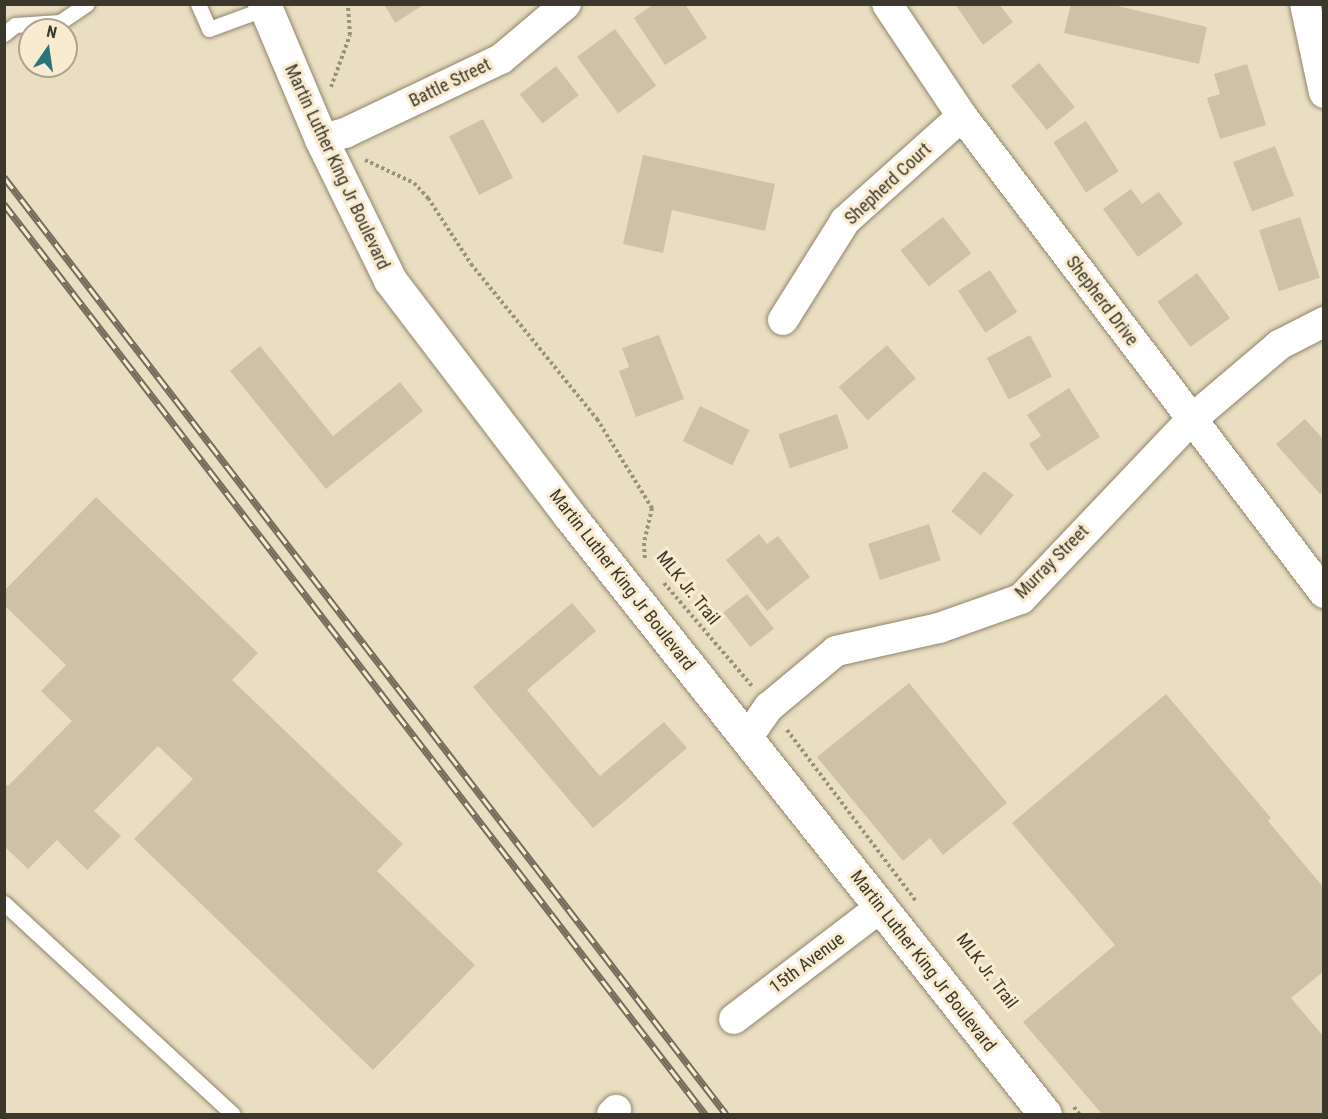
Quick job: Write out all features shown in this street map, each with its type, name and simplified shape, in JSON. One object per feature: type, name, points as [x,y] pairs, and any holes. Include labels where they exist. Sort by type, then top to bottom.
[{"type":"main road","name":"Martin Luther King Jr Boulevard","points":[[265,6],[333,136],[390,280],[881,907],[1059,1110]]},
{"type":"street","name":"Battle Street","points":[[333,136],[501,59],[566,4]]},
{"type":"street","name":"Shepherd Drive","points":[[887,4],[962,116],[1323,593]]},
{"type":"street","points":[[1305,4],[1323,93]]},
{"type":"street","name":"Shepherd Court","points":[[783,320],[845,221],[962,116]]},
{"type":"street","name":"Murray Street","points":[[747,738],[769,707],[836,651],[939,628],[1021,599],[1191,420],[1280,345],[1323,322]]},
{"type":"street","name":"15th Avenue","points":[[734,1019],[881,907]]},
{"type":"lane","points":[[4,34],[15,26],[60,22],[87,4]]},
{"type":"lane","points":[[198,4],[209,29],[265,6]]},
{"type":"lane","points":[[4,903],[233,1114]]},
{"type":"path","name":"MLK Jr. Trail","points":[[348,4],[350,35],[330,89],[333,136],[366,160],[414,183],[428,198],[471,264],[597,419],[652,508],[644,543],[645,561],[652,569]]},
{"type":"path","name":"MLK Jr. Trail","points":[[659,578],[769,707],[921,907]]},
{"type":"path","points":[[1059,1110],[1079,1114]]},
{"type":"building","points":[[384,4],[425,4],[395,23]]},
{"type":"building","points":[[654,4],[685,4],[707,38],[665,65],[634,18]]},
{"type":"building","points":[[955,4],[999,4],[1013,22],[983,45]]},
{"type":"building","points":[[1071,4],[1109,4],[1207,27],[1199,64],[1064,33]]},
{"type":"building","points":[[615,29],[656,86],[618,113],[577,57]]},
{"type":"building","points":[[1039,63],[1075,107],[1047,130],[1011,86]]},
{"type":"building","points":[[1247,64],[1266,125],[1220,139],[1207,98],[1220,94],[1214,74]]},
{"type":"building","points":[[556,66],[579,95],[543,123],[520,94]]},
{"type":"building","points":[[483,119],[513,178],[479,195],[449,136]]},
{"type":"building","points":[[1086,121],[1119,171],[1086,193],[1053,142]]},
{"type":"building","points":[[1275,146],[1294,195],[1252,212],[1233,162]]},
{"type":"building","points":[[643,155],[775,184],[765,231],[672,210],[663,253],[623,244]]},
{"type":"building","points":[[1131,189],[1142,204],[1159,192],[1183,224],[1138,257],[1103,209]]},
{"type":"building","points":[[943,217],[971,253],[929,286],[900,250]]},
{"type":"building","points":[[1300,217],[1320,278],[1279,291],[1259,230]]},
{"type":"building","points":[[990,270],[1017,312],[985,333],[958,291]]},
{"type":"building","points":[[1197,273],[1230,318],[1190,347],[1157,302]]},
{"type":"building","points":[[659,335],[684,399],[636,417],[619,371],[629,367],[622,348]]},
{"type":"building","points":[[1030,335],[1052,376],[1009,400],[987,358]]},
{"type":"building","points":[[887,345],[916,378],[868,420],[839,387]]},
{"type":"building","points":[[260,346],[333,436],[400,382],[423,411],[326,489],[230,371]]},
{"type":"building","points":[[1069,388],[1100,437],[1047,471],[1029,444],[1041,436],[1027,415]]},
{"type":"building","points":[[700,406],[749,430],[732,465],[683,441]]},
{"type":"building","points":[[837,414],[849,448],[790,468],[778,434]]},
{"type":"building","points":[[1305,419],[1324,440],[1324,491],[1320,494],[1276,444]]},
{"type":"building","points":[[984,471],[1014,495],[981,535],[951,511]]},
{"type":"building","points":[[96,497],[258,653],[232,680],[403,844],[377,871],[475,965],[373,1070],[134,839],[193,779],[158,746],[94,811],[121,836],[87,870],[57,840],[28,869],[4,846],[4,783],[8,786],[72,721],[41,691],[66,665],[4,605],[4,591]]},
{"type":"building","points":[[929,524],[941,560],[880,580],[868,544]]},
{"type":"building","points":[[759,534],[767,544],[778,536],[810,577],[767,611],[726,560]]},
{"type":"building","points":[[747,594],[774,629],[750,647],[723,612]]},
{"type":"building","points":[[572,603],[596,631],[527,690],[600,776],[664,722],[687,748],[593,828],[473,687]]},
{"type":"building","points":[[909,683],[1007,803],[943,855],[930,838],[903,861],[817,757]]},
{"type":"building","points":[[1166,694],[1271,818],[1268,821],[1324,888],[1324,971],[1291,998],[1324,1037],[1324,1114],[1102,1114],[1023,1022],[1115,945],[1012,823]]},
{"type":"railway","points":[[4,177],[726,1114]]},
{"type":"railway","points":[[4,204],[705,1114]]}]
